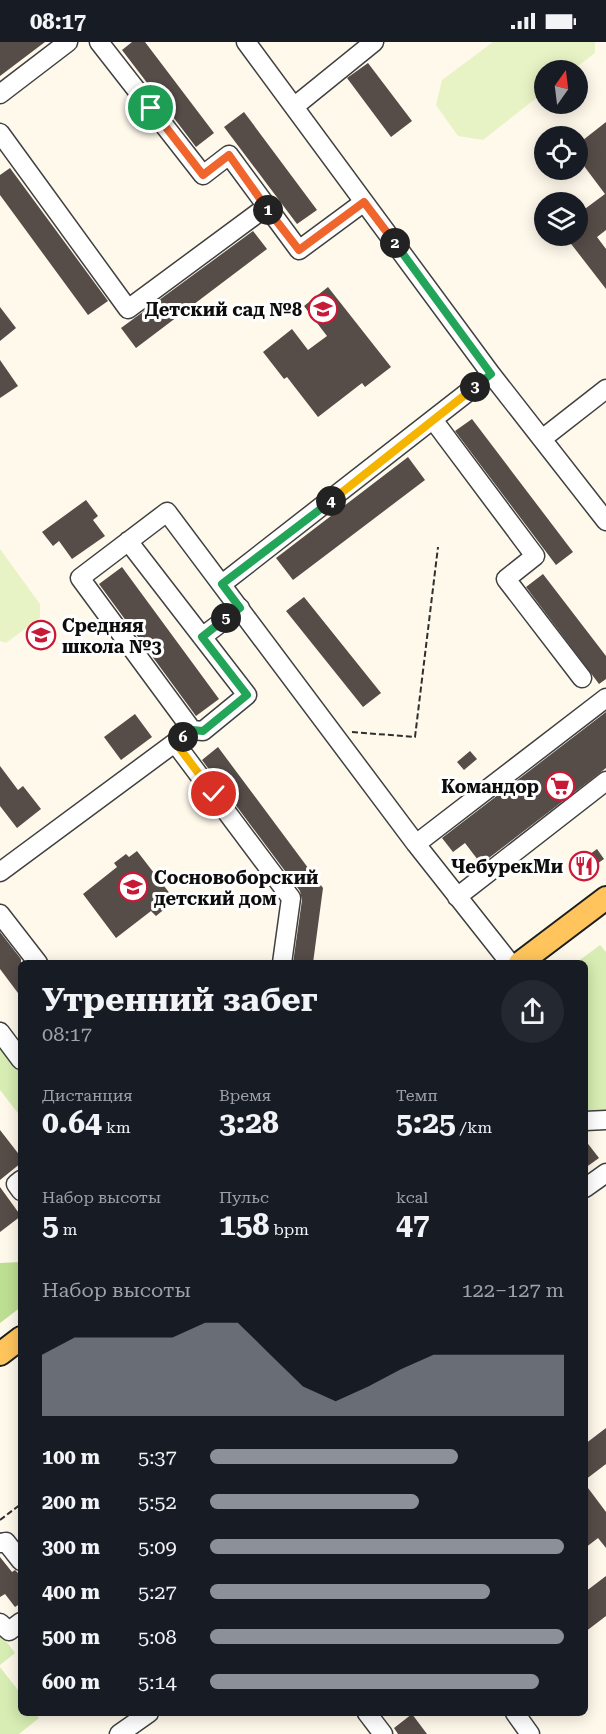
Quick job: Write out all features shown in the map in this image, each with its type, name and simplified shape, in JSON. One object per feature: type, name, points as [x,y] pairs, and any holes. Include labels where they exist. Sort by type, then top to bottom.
[{"type":"main road","points":[[523,960],[606,898]]},
{"type":"main road","points":[[0,1354],[18,1340]]},
{"type":"street","points":[[0,94],[68,42]]},
{"type":"street","points":[[99,42],[203,175],[229,155],[299,250],[364,202]]},
{"type":"street","points":[[246,42],[296,106],[491,374],[606,521]]},
{"type":"street","points":[[296,106],[374,42]]},
{"type":"street","points":[[0,133],[128,309],[266,207]]},
{"type":"street","points":[[222,584],[434,421],[491,374]]},
{"type":"street","points":[[542,439],[606,389]]},
{"type":"street","points":[[434,421],[535,556],[506,579],[582,678]]},
{"type":"street","points":[[192,730],[80,578],[166,512],[416,844],[508,960]]},
{"type":"street","points":[[0,872],[175,742],[192,730],[203,731],[247,695],[128,541]]},
{"type":"street","points":[[202,637],[240,608]]},
{"type":"street","points":[[416,844],[606,698]]},
{"type":"street","points":[[175,742],[291,898],[282,960]]},
{"type":"street","points":[[457,897],[606,781]]},
{"type":"street","points":[[0,914],[36,960]]},
{"type":"street","points":[[0,1032],[18,1056]]},
{"type":"street","points":[[588,1121],[606,1120]]},
{"type":"street","points":[[588,1186],[606,1173]]},
{"type":"street","points":[[0,1543],[6,1542],[18,1557]]},
{"type":"street","points":[[0,1623],[9,1631],[18,1624]]},
{"type":"street","points":[[119,1734],[145,1716]]},
{"type":"street","points":[[369,1716],[383,1734]]},
{"type":"street","points":[[516,1716],[530,1734]]},
{"type":"path","points":[[331,730],[415,737],[438,547]]},
{"type":"path","points":[[0,1520],[18,1506]]},
{"type":"green space","points":[[493,42],[595,42],[595,53],[586,60],[534,60],[534,100],[483,140],[458,136],[436,105],[442,80]]},
{"type":"green space","points":[[0,549],[40,604],[40,618],[6,643],[0,641]]},
{"type":"green space","points":[[600,945],[606,952],[606,1115],[588,1115],[588,960],[580,960]]},
{"type":"green space","points":[[0,1043],[18,1066],[18,1113],[0,1090]]},
{"type":"green space","points":[[18,1262],[18,1309],[0,1323],[0,1263]]},
{"type":"green space","points":[[0,1633],[15,1653],[0,1665]]},
{"type":"green space","points":[[0,1667],[18,1690],[18,1716],[37,1716],[39,1718],[19,1734],[0,1734]]},
{"type":"building","points":[[0,42],[45,42],[0,76]]},
{"type":"building","points":[[132,42],[145,42],[214,133],[196,147],[122,50]]},
{"type":"building","points":[[368,63],[412,121],[391,137],[347,78]]},
{"type":"building","points":[[244,112],[317,210],[297,224],[224,127]]},
{"type":"building","points":[[606,122],[606,230],[597,237],[606,249],[606,289],[573,246],[588,246],[588,207],[605,194],[588,171],[588,136]]},
{"type":"building","points":[[10,168],[108,301],[88,315],[0,195],[0,175]]},
{"type":"building","points":[[253,231],[267,249],[136,348],[121,328]]},
{"type":"building","points":[[328,287],[391,367],[365,387],[362,383],[318,417],[287,377],[284,379],[263,352],[292,329],[308,350],[327,336],[304,306]]},
{"type":"building","points":[[0,307],[16,328],[0,341]]},
{"type":"building","points":[[0,360],[18,386],[0,398]]},
{"type":"building","points":[[472,419],[573,552],[556,565],[455,431]]},
{"type":"building","points":[[408,457],[425,480],[293,580],[276,558]]},
{"type":"building","points":[[86,500],[98,516],[93,520],[105,536],[72,559],[59,541],[53,546],[42,532]]},
{"type":"building","points":[[122,567],[219,699],[196,716],[99,584]]},
{"type":"building","points":[[543,574],[606,656],[606,679],[599,684],[526,587]]},
{"type":"building","points":[[304,597],[381,693],[363,707],[286,611]]},
{"type":"building","points":[[606,712],[606,768],[481,864],[465,843],[453,852],[442,838]]},
{"type":"building","points":[[135,714],[152,737],[121,760],[104,737]]},
{"type":"building","points":[[218,747],[323,888],[313,960],[293,960],[302,900],[300,891],[202,760]]},
{"type":"building","points":[[470,751],[477,759],[464,770],[457,762]]},
{"type":"building","points":[[0,766],[18,790],[23,786],[41,809],[17,828],[0,806]]},
{"type":"building","points":[[597,849],[604,859],[578,877],[571,868]]},
{"type":"building","name":"Сосновоборский детский дом","points":[[137,851],[171,895],[163,901],[167,907],[156,916],[151,911],[116,938],[83,894],[117,867],[114,863],[126,854],[129,857]]},
{"type":"building","points":[[0,932],[21,959],[18,960],[18,993],[0,969]]},
{"type":"building","points":[[0,1130],[18,1153],[18,1165],[0,1180]]},
{"type":"building","points":[[588,1144],[599,1158],[588,1166]]},
{"type":"building","points":[[0,1187],[18,1212],[18,1218],[0,1232]]},
{"type":"building","points":[[606,1428],[606,1464],[588,1478],[588,1442]]},
{"type":"building","points":[[588,1488],[606,1512],[606,1548],[598,1538],[588,1546]]},
{"type":"building","points":[[0,1557],[12,1572],[15,1570],[18,1573],[18,1605],[15,1607],[5,1594],[0,1597]]},
{"type":"building","points":[[606,1576],[606,1616],[588,1630],[588,1590]]},
{"type":"building","points":[[409,1716],[414,1716],[427,1734],[398,1734],[394,1728]]},
{"type":"place","name":"Детский сад №8","points":[[323,309]]},
{"type":"place","name":"Средняя школа №3","points":[[41,635]]},
{"type":"place","name":"Командор","points":[[560,786]]},
{"type":"place","name":"ЧебурекМи","points":[[584,866]]},
{"type":"place","name":"Сосновоборский детский дом","points":[[133,887]]},
{"type":"route","points":[[151,108],[203,175],[229,155],[299,250],[364,202],[491,374],[434,421],[222,584],[240,608],[202,637],[247,695],[203,731],[192,730],[175,742],[214,794]]}]
